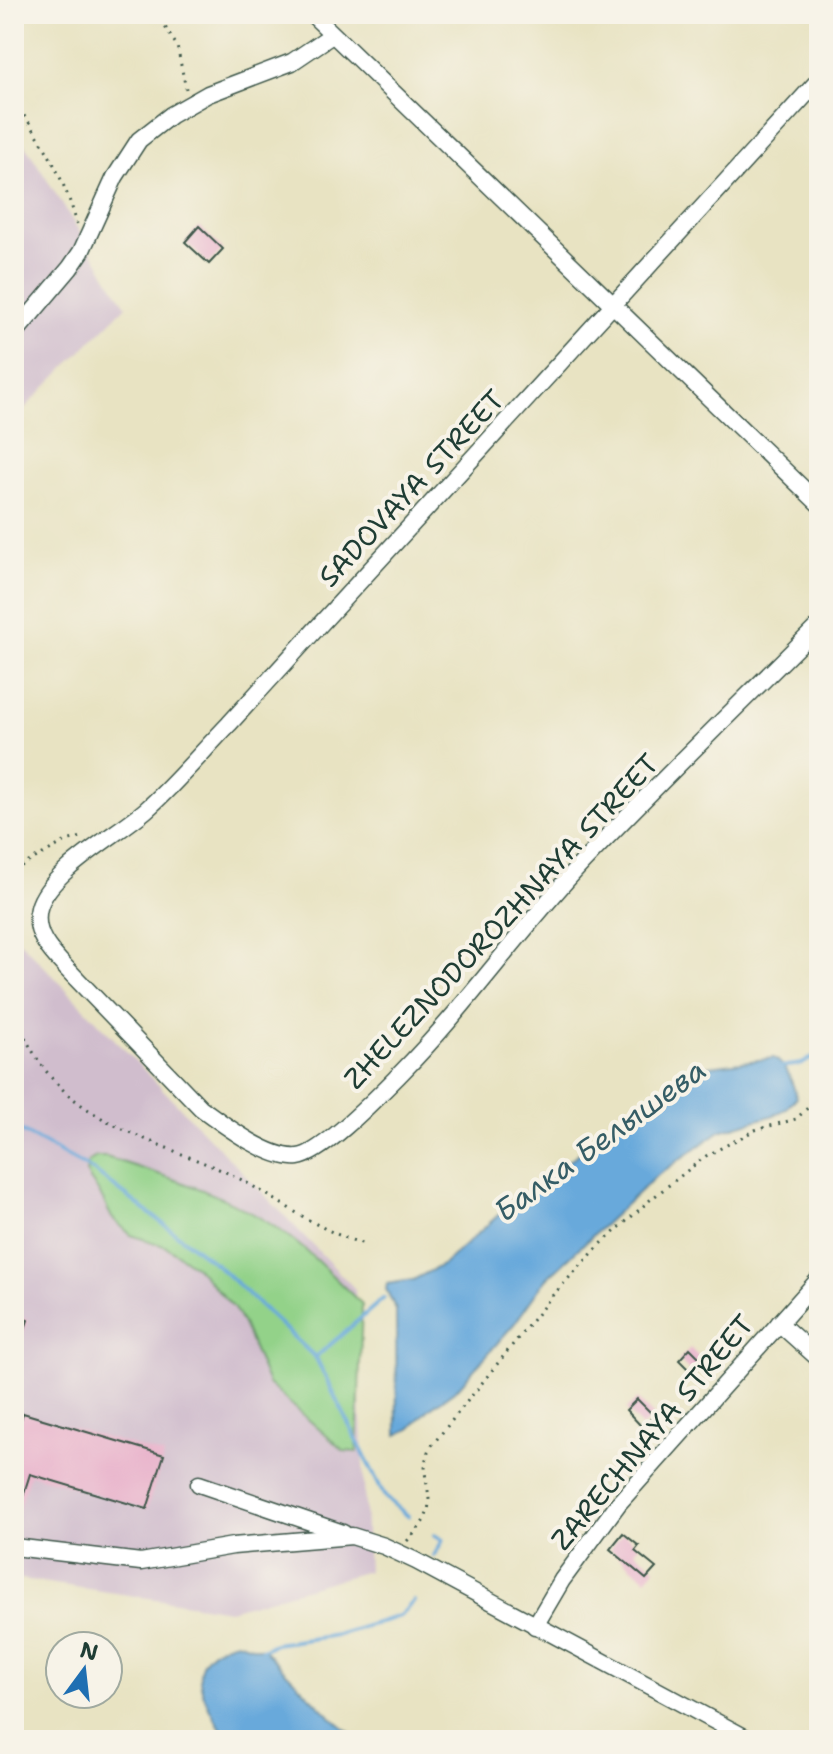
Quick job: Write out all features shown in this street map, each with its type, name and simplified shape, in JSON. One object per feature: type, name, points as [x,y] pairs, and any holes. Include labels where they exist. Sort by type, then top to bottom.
[{"type":"street","points":[[312,14],[819,504]]},
{"type":"street","points":[[14,334],[61,280],[83,248],[115,177],[139,140],[189,104],[231,84],[292,62],[332,35]]},
{"type":"street","name":"SADOVAYA STREET","points":[[37,921],[39,906],[46,893],[104,839],[147,809],[229,724],[819,80]]},
{"type":"street","name":"ZHELEZNODOROZHNAYA STREET","points":[[37,921],[49,950],[201,1108],[272,1151],[298,1157],[311,1152],[336,1133],[415,1059],[582,863],[819,625]]},
{"type":"street","name":"ZARECHNAYA STREET","points":[[535,1626],[562,1580],[618,1504],[819,1279]]},
{"type":"street","points":[[779,1323],[819,1359]]},
{"type":"street","points":[[199,1484],[394,1551],[750,1740]]},
{"type":"street","points":[[14,1547],[141,1562],[233,1546],[352,1536]]},
{"type":"path","points":[[157,14],[177,46],[189,104]]},
{"type":"path","points":[[14,103],[35,132],[63,184],[83,248]]},
{"type":"path","points":[[14,870],[73,838],[104,839]]},
{"type":"path","points":[[14,1016],[42,1065],[82,1106],[143,1138],[240,1180],[344,1237],[365,1244]]},
{"type":"path","points":[[394,1551],[415,1534],[432,1506],[424,1461],[429,1449],[551,1297],[610,1236],[706,1156],[755,1130],[796,1119],[816,1100]]},
{"type":"shaded area","points":[[14,127],[126,306],[14,419]]},
{"type":"shaded area","points":[[14,935],[355,1289],[368,1571],[229,1610],[14,1578]]},
{"type":"green space","points":[[96,1157],[106,1157],[184,1183],[259,1217],[304,1249],[362,1304],[357,1452],[344,1451],[268,1384],[233,1307],[196,1267],[167,1247],[131,1235],[112,1218],[86,1172],[88,1162]]},
{"type":"water","points":[[774,1058],[786,1070],[795,1093],[796,1098],[786,1109],[720,1131],[654,1178],[546,1279],[515,1323],[457,1389],[429,1409],[410,1429],[397,1435],[396,1310],[386,1289],[387,1284],[413,1280],[444,1264],[514,1201],[688,1073],[702,1067]]},
{"type":"water","points":[[236,1641],[264,1650],[331,1717],[359,1740],[228,1740],[205,1697],[200,1670],[206,1658],[217,1648]]},
{"type":"building","points":[[199,226],[223,249],[209,264],[185,242]]},
{"type":"building","points":[[14,1315],[28,1320],[16,1355],[14,1355]]},
{"type":"building","points":[[690,1348],[704,1362],[693,1374],[679,1360]]},
{"type":"building","points":[[637,1399],[654,1416],[642,1427],[626,1410]]},
{"type":"building","points":[[23,1413],[164,1455],[147,1509],[30,1474],[17,1515],[14,1515],[14,1442]]},
{"type":"building","points":[[623,1533],[639,1546],[635,1551],[656,1568],[646,1579],[610,1549]]},
{"type":"waterway","name":"Балка Белышева","points":[[780,1067],[802,1064],[819,1054]]},
{"type":"waterway","points":[[14,1127],[94,1171],[217,1265],[316,1358],[385,1497],[408,1516]]},
{"type":"waterway","name":"Балка Белышева","points":[[316,1357],[384,1298]]},
{"type":"waterway","points":[[434,1535],[443,1540],[434,1556]]},
{"type":"waterway","points":[[260,1651],[274,1644],[337,1635],[400,1616],[414,1601]]}]
